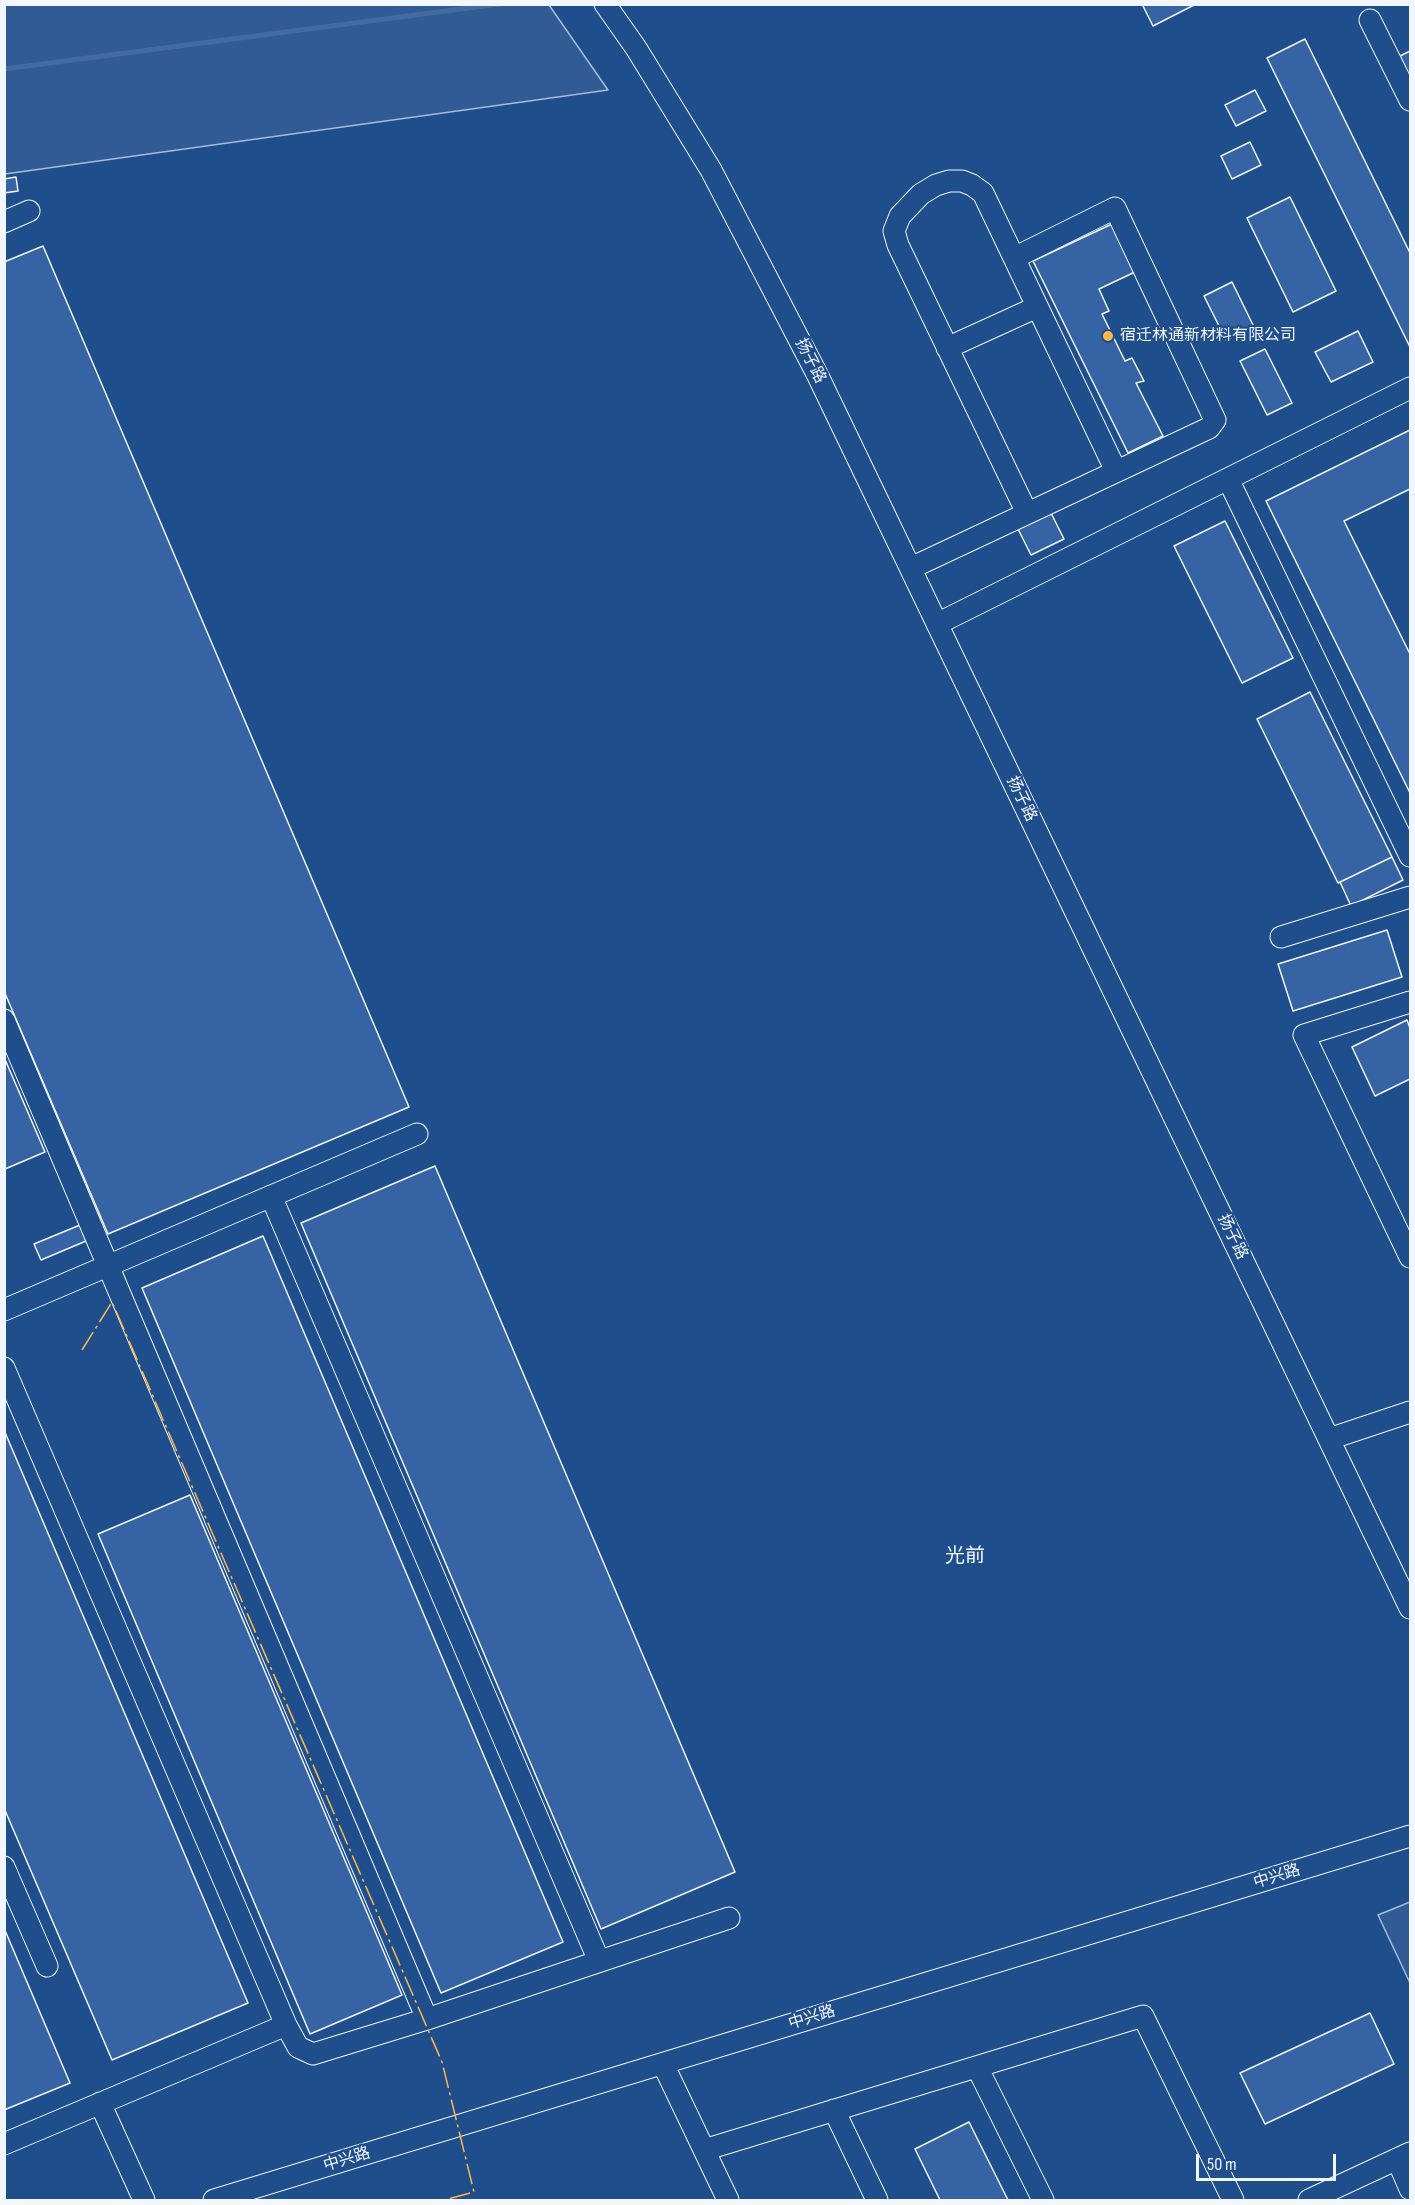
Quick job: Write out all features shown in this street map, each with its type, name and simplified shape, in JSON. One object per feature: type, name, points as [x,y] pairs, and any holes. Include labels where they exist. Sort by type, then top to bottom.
[{"type":"street","name":"扬子路","points":[[605,4],[636,48],[711,170],[818,376],[1410,1608]]},
{"type":"street","points":[[1370,20],[1410,100]]},
{"type":"street","points":[[1027,513],[898,246],[894,231],[900,216],[921,194],[936,185],[955,181],[972,185],[983,193],[1116,471]]},
{"type":"street","points":[[911,568],[1209,428],[1215,420],[1115,208],[1014,258]]},
{"type":"street","points":[[4,222],[29,211]]},
{"type":"street","points":[[947,348],[1037,307]]},
{"type":"street","points":[[938,624],[1410,388]]},
{"type":"street","points":[[1228,479],[1410,856]]},
{"type":"street","points":[[1281,937],[1410,897]]},
{"type":"street","points":[[1410,1002],[1304,1035],[1410,1257]]},
{"type":"street","points":[[4,1020],[427,2019]]},
{"type":"street","points":[[4,1310],[417,1134]]},
{"type":"street","points":[[271,1196],[599,1961]]},
{"type":"street","points":[[4,1368],[286,2025],[298,2048],[314,2054],[427,2019],[729,1917]]},
{"type":"street","points":[[1329,1439],[1410,1412]]},
{"type":"street","name":"中兴路","points":[[214,2200],[1410,1836]]},
{"type":"street","points":[[4,1867],[47,1966]]},
{"type":"street","points":[[704,2150],[1143,2016],[1233,2200]]},
{"type":"street","points":[[4,2144],[286,2025]]},
{"type":"street","points":[[663,2064],[728,2200]]},
{"type":"street","points":[[976,2067],[1043,2200]]},
{"type":"street","points":[[100,2103],[144,2200]]},
{"type":"street","points":[[834,2110],[877,2200]]},
{"type":"street","points":[[1309,2200],[1404,2156],[1410,2189]]},
{"type":"shaded area","points":[[4,5],[549,5],[608,90],[5,174]]},
{"type":"shaded area","points":[[1410,1902],[1410,1983],[1378,1915]]},
{"type":"building","points":[[1142,4],[1196,4],[1153,26]]},
{"type":"building","points":[[1305,39],[1410,253],[1410,347],[1267,58]]},
{"type":"building","points":[[1410,51],[1410,78],[1400,56]]},
{"type":"building","points":[[1255,90],[1266,111],[1236,126],[1225,105]]},
{"type":"building","points":[[1250,142],[1261,165],[1232,179],[1221,156]]},
{"type":"building","points":[[16,177],[18,191],[4,193],[4,179]]},
{"type":"building","points":[[1290,197],[1336,291],[1293,312],[1247,218]]},
{"type":"building","points":[[1112,224],[1135,272],[1099,289],[1109,311],[1102,314],[1125,361],[1132,358],[1144,381],[1136,383],[1163,436],[1128,453],[1033,261]]},
{"type":"building","points":[[43,246],[409,1107],[108,1234],[4,991],[4,262]]},
{"type":"building","points":[[1232,282],[1254,327],[1226,340],[1204,296]]},
{"type":"building","points":[[1358,331],[1373,362],[1331,382],[1315,352]]},
{"type":"building","points":[[1265,349],[1292,403],[1267,415],[1240,361]]},
{"type":"building","points":[[1410,430],[1410,489],[1344,521],[1410,654],[1410,793],[1266,501]]},
{"type":"building","points":[[1050,511],[1064,539],[1031,555],[1017,527]]},
{"type":"building","points":[[1225,521],[1293,658],[1242,683],[1174,546]]},
{"type":"building","points":[[1310,692],[1392,857],[1338,883],[1257,719]]},
{"type":"building","points":[[1392,857],[1403,880],[1351,906],[1340,882]]},
{"type":"building","points":[[1387,930],[1402,977],[1293,1011],[1278,964]]},
{"type":"building","points":[[1407,1020],[1410,1028],[1410,1079],[1375,1096],[1352,1047]]},
{"type":"building","points":[[4,1057],[45,1152],[5,1169],[4,1168]]},
{"type":"building","points":[[435,1166],[735,1872],[601,1929],[301,1223]]},
{"type":"building","points":[[80,1225],[86,1241],[41,1260],[34,1244]]},
{"type":"building","points":[[263,1236],[563,1942],[441,1993],[142,1288]]},
{"type":"building","points":[[4,1430],[248,2003],[112,2060],[4,1808]]},
{"type":"building","points":[[190,1495],[402,1995],[310,2034],[98,1534]]},
{"type":"building","points":[[4,1928],[70,2083],[4,2110]]},
{"type":"building","points":[[1370,2013],[1394,2064],[1265,2124],[1240,2073]]},
{"type":"building","points":[[969,2122],[1008,2200],[940,2200],[915,2149]]},
{"type":"waterway","points":[[4,69],[499,4]]},
{"type":"power","points":[[82,1350],[112,1302],[442,2062],[474,2192],[444,2200]]},
{"type":"place","name":"宿迁林通新材料有限公司","points":[[1108,336]]},
{"type":"district","name":"光前","points":[[965,1557]]}]
